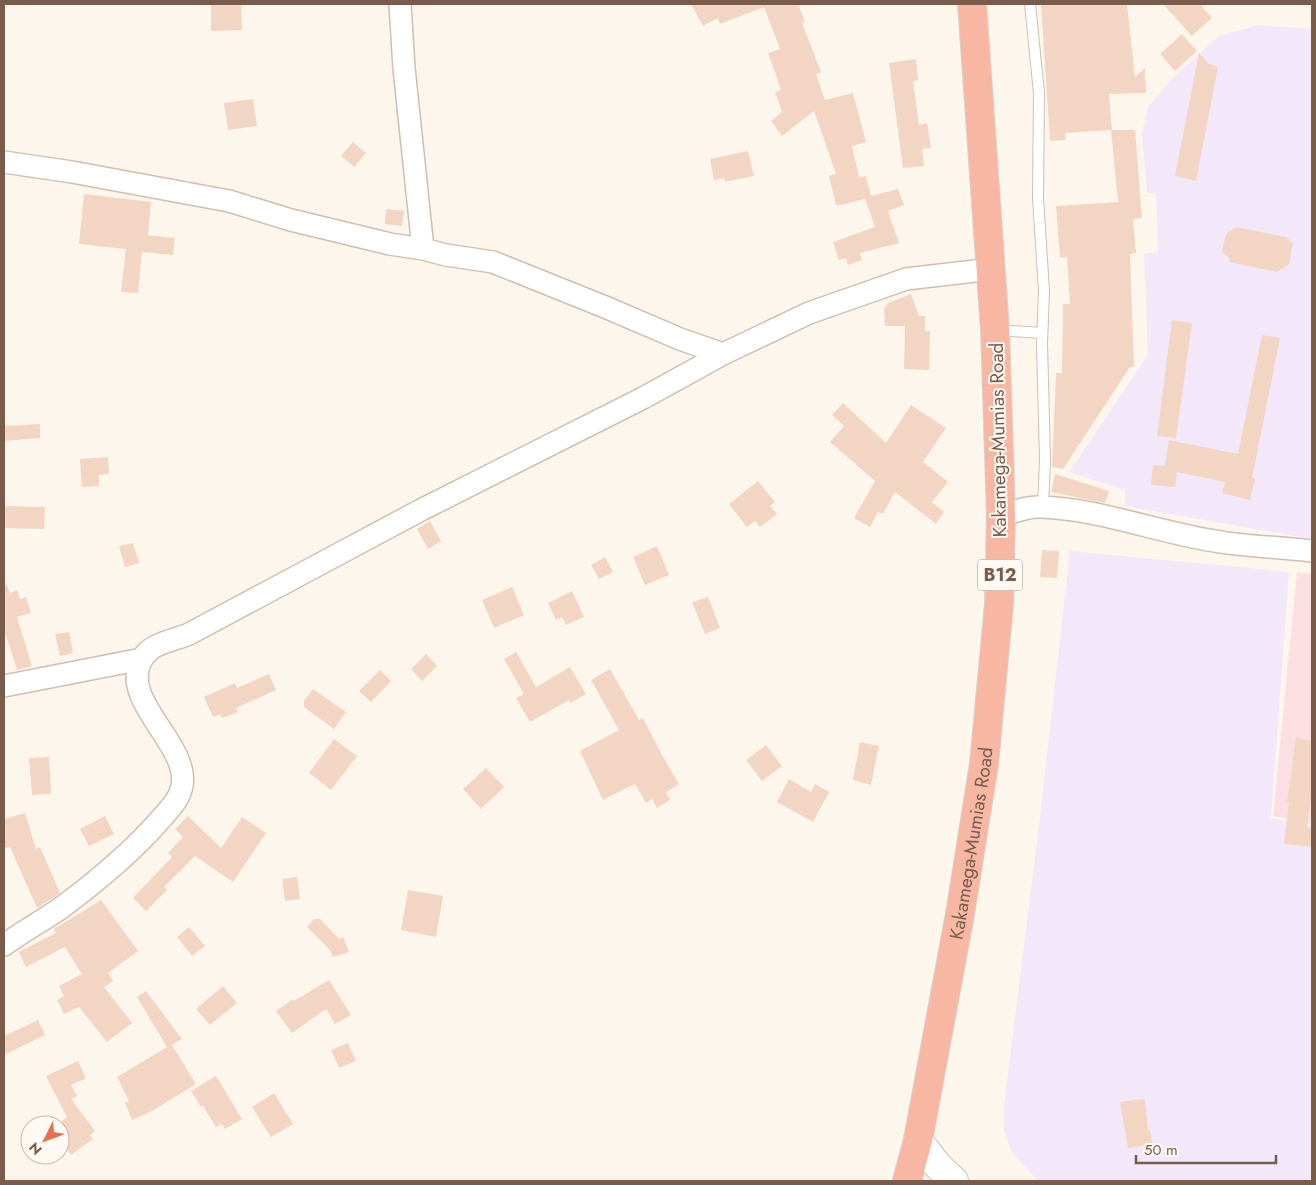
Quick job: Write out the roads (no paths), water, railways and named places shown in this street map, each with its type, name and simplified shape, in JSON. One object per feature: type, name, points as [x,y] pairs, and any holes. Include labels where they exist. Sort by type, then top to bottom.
[{"type":"highway","name":"Kakamega-Mumias Road","points":[[918,1140],[960,914],[984,764],[999,604],[1001,516],[995,330],[972,4]]},
{"type":"highway","name":"B12","points":[[907,1181],[918,1140]]},
{"type":"street","points":[[400,4],[405,78],[423,249]]},
{"type":"street","points":[[4,162],[72,172],[229,202],[291,220],[390,244],[493,262],[680,339],[723,354]]},
{"type":"street","points":[[4,945],[59,909],[97,880],[148,833],[176,803],[182,785],[181,766],[176,754],[152,716],[137,683],[138,669],[142,659],[150,650],[189,634],[421,510],[643,398],[723,354],[809,313],[906,279],[992,269]]},
{"type":"street","points":[[1001,516],[1019,510],[1043,507],[1099,515],[1159,530],[1221,542],[1312,551]]},
{"type":"street","points":[[4,686],[142,659]]},
{"type":"street","points":[[918,1140],[954,1181]]},
{"type":"lane","points":[[1030,4],[1038,93],[1038,198],[1044,291],[1042,333],[1045,460],[1043,507]]},
{"type":"lane","points":[[995,330],[1042,333]]}]
